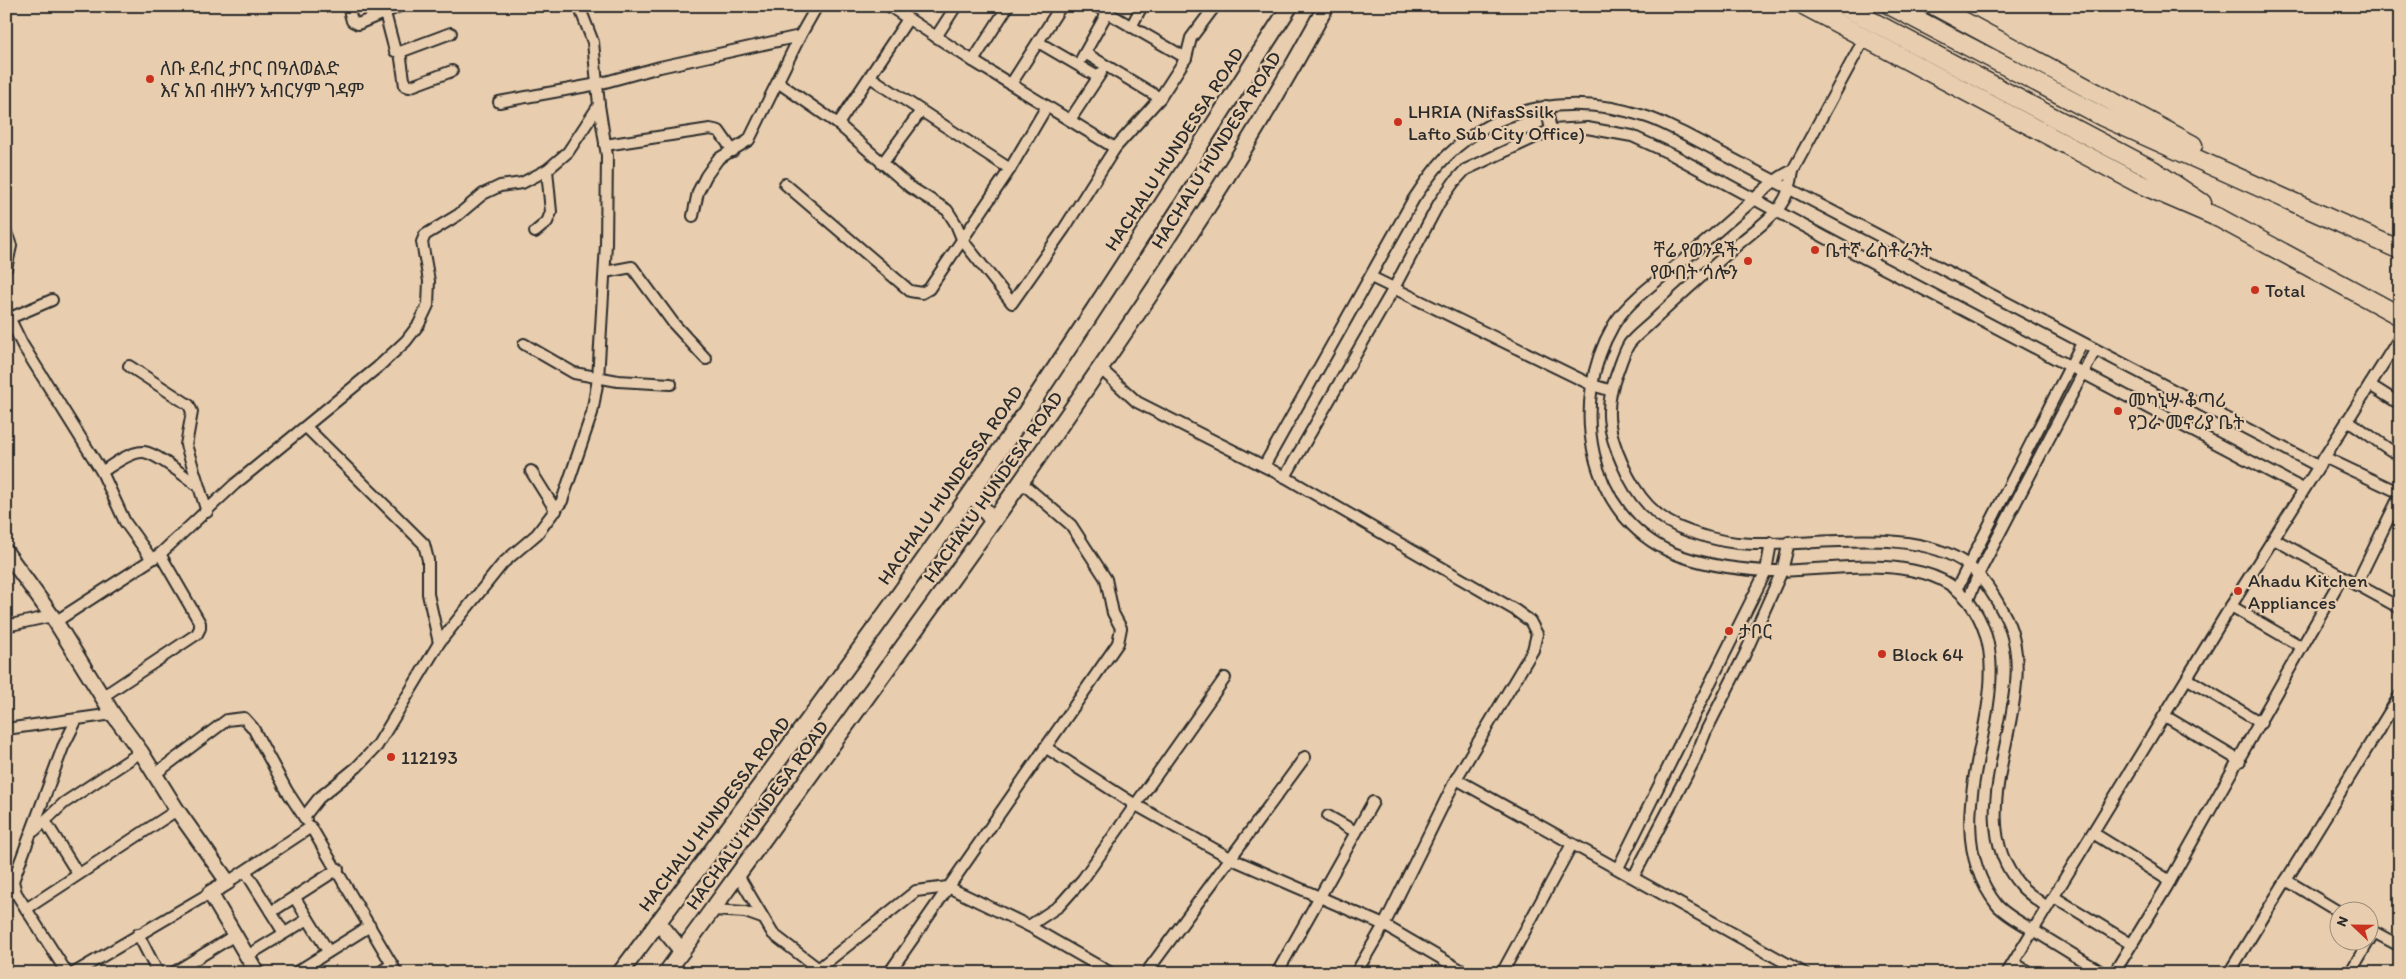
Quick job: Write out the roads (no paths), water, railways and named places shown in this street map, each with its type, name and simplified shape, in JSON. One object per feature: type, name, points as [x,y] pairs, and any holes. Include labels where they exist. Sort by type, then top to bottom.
[{"type":"highway","points":[[1805,6],[2138,183],[2219,218],[2400,316]]},
{"type":"highway","points":[[1891,6],[2103,117],[2394,247]]},
{"type":"highway","points":[[1935,6],[2156,127],[2394,247]]},
{"type":"highway","points":[[1849,9],[2153,170],[2189,193],[2219,218]]},
{"type":"main road","name":"HACHALU HUNDESSA ROAD","points":[[620,973],[775,767],[971,493],[1064,356],[1290,6]]},
{"type":"main road","name":"HACHALU HUNDESA ROAD","points":[[666,973],[738,876],[1101,369],[1266,114],[1326,6]]},
{"type":"main road","points":[[971,493],[993,521]]},
{"type":"main road","points":[[658,922],[682,951]]},
{"type":"street","points":[[348,6],[352,20],[358,24],[400,6]]},
{"type":"street","points":[[304,817],[319,798],[357,767],[376,746],[439,643],[503,562],[537,534],[556,511],[562,501],[592,413],[598,379],[605,272],[606,176],[605,145],[598,105],[598,84],[593,42],[579,6]]},
{"type":"street","points":[[693,216],[698,192],[718,159],[749,140],[779,83],[800,36],[817,6]]},
{"type":"street","points":[[889,6],[973,61],[1115,148]]},
{"type":"street","points":[[936,37],[956,6]]},
{"type":"street","points":[[973,61],[1008,6]]},
{"type":"street","points":[[1011,84],[1061,6]]},
{"type":"street","points":[[1096,6],[1186,58]]},
{"type":"street","points":[[1130,27],[1142,6]]},
{"type":"street","points":[[779,83],[838,124],[910,187],[947,210],[956,224],[963,241],[1012,303],[1064,229],[1115,148],[1160,98],[1186,58],[1191,38],[1211,7]]},
{"type":"street","points":[[385,13],[395,51],[400,52],[451,33]]},
{"type":"street","points":[[1077,65],[1107,13]]},
{"type":"street","points":[[838,124],[908,19]]},
{"type":"street","points":[[499,102],[598,84],[660,67],[800,36]]},
{"type":"street","points":[[1864,39],[1792,170],[1791,190],[1778,211],[1678,297],[1630,344],[1610,390],[1608,425],[1615,448],[1632,486],[1657,516],[1681,529],[1714,540],[1751,544],[1903,542],[1938,551],[1968,565],[1978,575],[2008,621],[2017,660],[2016,687],[2002,756],[1995,813],[1999,842],[2008,868],[2022,887],[2047,907]]},
{"type":"street","points":[[1038,42],[1098,77]]},
{"type":"street","points":[[400,52],[405,86],[452,72]]},
{"type":"street","points":[[1085,53],[1160,98]]},
{"type":"street","points":[[1070,120],[1105,66]]},
{"type":"street","points":[[870,76],[1010,169]]},
{"type":"street","points":[[6,626],[54,619],[156,556],[207,512],[235,484],[378,367],[406,341],[419,324],[428,305],[429,280],[422,242],[425,235],[458,215],[483,194],[500,186],[522,183],[547,170],[568,152],[598,105]]},
{"type":"street","points":[[785,184],[910,291],[922,293],[929,289],[963,241],[1010,169],[1047,106]]},
{"type":"street","points":[[1264,466],[1413,200],[1433,171],[1466,140],[1503,117],[1546,106],[1598,106],[1645,116],[1683,133],[2318,466]]},
{"type":"street","points":[[1546,106],[1551,130]]},
{"type":"street","points":[[882,164],[922,111]]},
{"type":"street","points":[[1285,477],[1394,288],[1439,203],[1465,170],[1551,130],[1587,128],[1632,136],[1673,155],[2016,338],[2070,364],[2245,460],[2303,489]]},
{"type":"street","points":[[605,145],[710,129],[719,131],[733,151]]},
{"type":"street","points":[[535,232],[547,222],[550,212],[547,170]]},
{"type":"street","points":[[1792,170],[1774,180],[1623,312],[1613,327],[1594,370],[1588,411],[1595,462],[1607,491],[1635,530],[1675,554],[1721,568],[1766,571],[1857,565],[1902,568],[1927,576],[1956,590],[1968,600],[1978,616],[1987,641],[1991,664],[1989,697],[1970,797],[1972,843],[1982,879],[1998,907],[2103,973]]},
{"type":"street","points":[[6,232],[11,246],[6,269]]},
{"type":"street","points":[[605,272],[632,267],[674,324],[706,358]]},
{"type":"street","points":[[1371,277],[1592,385],[1610,390]]},
{"type":"street","points":[[52,300],[8,315],[22,344],[102,472],[125,522],[156,556],[200,623],[197,634],[102,697]]},
{"type":"street","points":[[2007,973],[2303,489],[2318,466],[2326,458],[2347,420],[2400,337]]},
{"type":"street","points":[[1956,590],[2082,343]]},
{"type":"street","points":[[524,344],[574,373],[598,379],[671,384]]},
{"type":"street","points":[[1968,600],[1978,575],[2095,350]]},
{"type":"street","points":[[129,366],[189,405],[192,412],[186,444],[197,485],[207,512]]},
{"type":"street","points":[[1101,369],[1137,402],[1285,477],[1515,610],[1530,621],[1537,634],[1533,650],[1456,779],[1384,925],[1356,973]]},
{"type":"street","points":[[2370,385],[2400,404]]},
{"type":"street","points":[[2347,420],[2364,430],[2380,445],[2400,456]]},
{"type":"street","points":[[306,427],[424,544],[428,560],[428,594],[439,643]]},
{"type":"street","points":[[102,472],[130,456],[143,452],[154,455],[197,485]]},
{"type":"street","points":[[2326,458],[2400,494],[2356,585]]},
{"type":"street","points":[[531,471],[556,511]]},
{"type":"street","points":[[889,973],[1118,643],[1121,628],[1113,613],[1106,579],[1071,525],[1021,482]]},
{"type":"street","points":[[2274,539],[2400,608]]},
{"type":"street","points":[[1634,876],[1694,761],[1782,570],[1789,542]]},
{"type":"street","points":[[1618,868],[1766,571],[1771,544]]},
{"type":"street","points":[[6,552],[54,619],[113,714],[142,752],[177,810],[228,882]]},
{"type":"street","points":[[2114,973],[2240,761],[2342,577]]},
{"type":"street","points":[[2231,606],[2302,647]]},
{"type":"street","points":[[1029,926],[1059,906],[1083,879],[1134,804],[1225,678]]},
{"type":"street","points":[[2188,679],[2261,723]]},
{"type":"street","points":[[2229,973],[2400,695]]},
{"type":"street","points":[[6,729],[113,714]]},
{"type":"street","points":[[2165,716],[2240,761]]},
{"type":"street","points":[[155,774],[227,720],[244,718],[253,728],[287,791],[338,869],[395,969],[379,973]]},
{"type":"street","points":[[67,973],[16,893],[10,880],[30,835],[63,747],[77,719]]},
{"type":"street","points":[[1045,747],[1134,804],[1232,859],[1384,925],[1466,973]]},
{"type":"street","points":[[30,835],[64,803],[142,752]]},
{"type":"street","points":[[1146,973],[1232,859],[1305,757]]},
{"type":"street","points":[[1456,779],[1572,844],[1634,876],[1804,973]]},
{"type":"street","points":[[1277,973],[1373,802]]},
{"type":"street","points":[[26,909],[177,810]]},
{"type":"street","points":[[1328,816],[1356,832]]},
{"type":"street","points":[[44,821],[78,874]]},
{"type":"street","points":[[74,973],[246,872],[311,828]]},
{"type":"street","points":[[2093,833],[2170,881]]},
{"type":"street","points":[[1502,973],[1572,844]]},
{"type":"street","points":[[271,912],[338,869]]},
{"type":"street","points":[[246,872],[284,933]]},
{"type":"street","points":[[738,876],[772,934],[818,971],[916,891],[948,887],[1029,926],[1112,973]]},
{"type":"street","points":[[2286,880],[2328,905]]},
{"type":"street","points":[[210,892],[257,973]]},
{"type":"street","points":[[6,898],[16,893]]},
{"type":"street","points":[[2054,897],[2131,944]]},
{"type":"street","points":[[295,898],[328,952]]},
{"type":"street","points":[[713,910],[745,912],[762,918]]},
{"type":"street","points":[[247,956],[308,919]]},
{"type":"street","points":[[295,973],[370,926]]},
{"type":"street","points":[[138,934],[158,973]]},
{"type":"street","points":[[2378,934],[2400,946]]},
{"type":"street","points":[[173,973],[235,936]]},
{"type":"street","points":[[2350,973],[2361,952]]},
{"type":"street","points":[[2014,962],[2030,973]]},
{"type":"place","name":"ለቡ ደብረ ታቦር በዓለወልድ እና አበ ብዙሃን አብርሃም ገዳም","points":[[150,79]]},
{"type":"place","name":"LHRIA (NifasSsilk Lafto Sub City Office)","points":[[1398,122]]},
{"type":"place","name":"ቤተኛ ሬስቶራንት","points":[[1815,250]]},
{"type":"place","name":"ቸሬ የወንዳች የውበት ሳሎን","points":[[1748,261]]},
{"type":"place","name":"Total","points":[[2255,290]]},
{"type":"place","name":"መካኒሣ ቆጣሪ የጋራ መኖሪያ ቤት","points":[[2118,411]]},
{"type":"place","name":"Ahadu Kitchen Appliances","points":[[2238,591]]},
{"type":"place","name":"ታቦር","points":[[1729,631]]},
{"type":"place","name":"Block 64","points":[[1882,654]]},
{"type":"place","name":"112193","points":[[391,757]]}]
